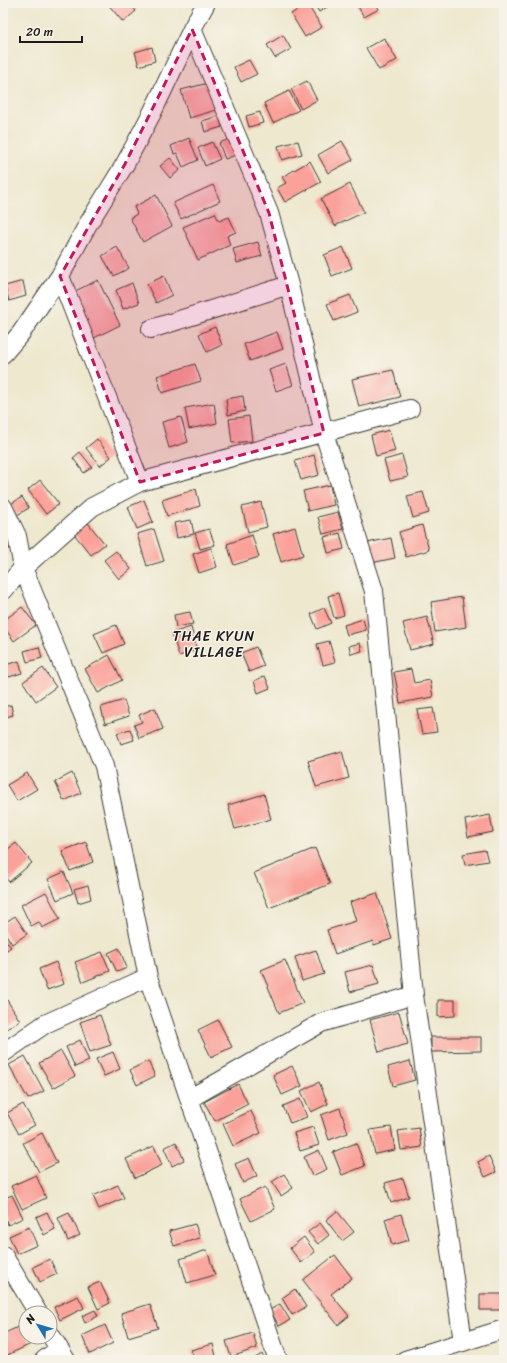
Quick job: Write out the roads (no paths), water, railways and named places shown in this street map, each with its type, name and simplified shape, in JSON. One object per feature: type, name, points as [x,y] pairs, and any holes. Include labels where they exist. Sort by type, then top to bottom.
[{"type":"street","points":[[3,354],[21,333],[60,276],[88,224],[125,164],[206,3]]},
{"type":"street","points":[[192,29],[269,213],[289,285],[324,433],[374,591],[414,994],[463,1342]]},
{"type":"street","points":[[60,276],[140,482]]},
{"type":"street","points":[[151,329],[289,285]]},
{"type":"street","points":[[3,591],[23,568],[92,507],[140,482],[410,409]]},
{"type":"street","points":[[3,507],[17,536],[23,568],[104,766],[148,977],[278,1360]]},
{"type":"street","points":[[3,1053],[45,1024],[148,977]]},
{"type":"street","points":[[189,1099],[321,1023],[414,994]]},
{"type":"street","points":[[3,1255],[33,1305]]},
{"type":"street","points":[[405,1360],[504,1329]]},
{"type":"street","points":[[44,1360],[63,1355],[57,1345]]},
{"type":"district","name":"THAE KYUN VILLAGE","points":[[214,644]]}]
